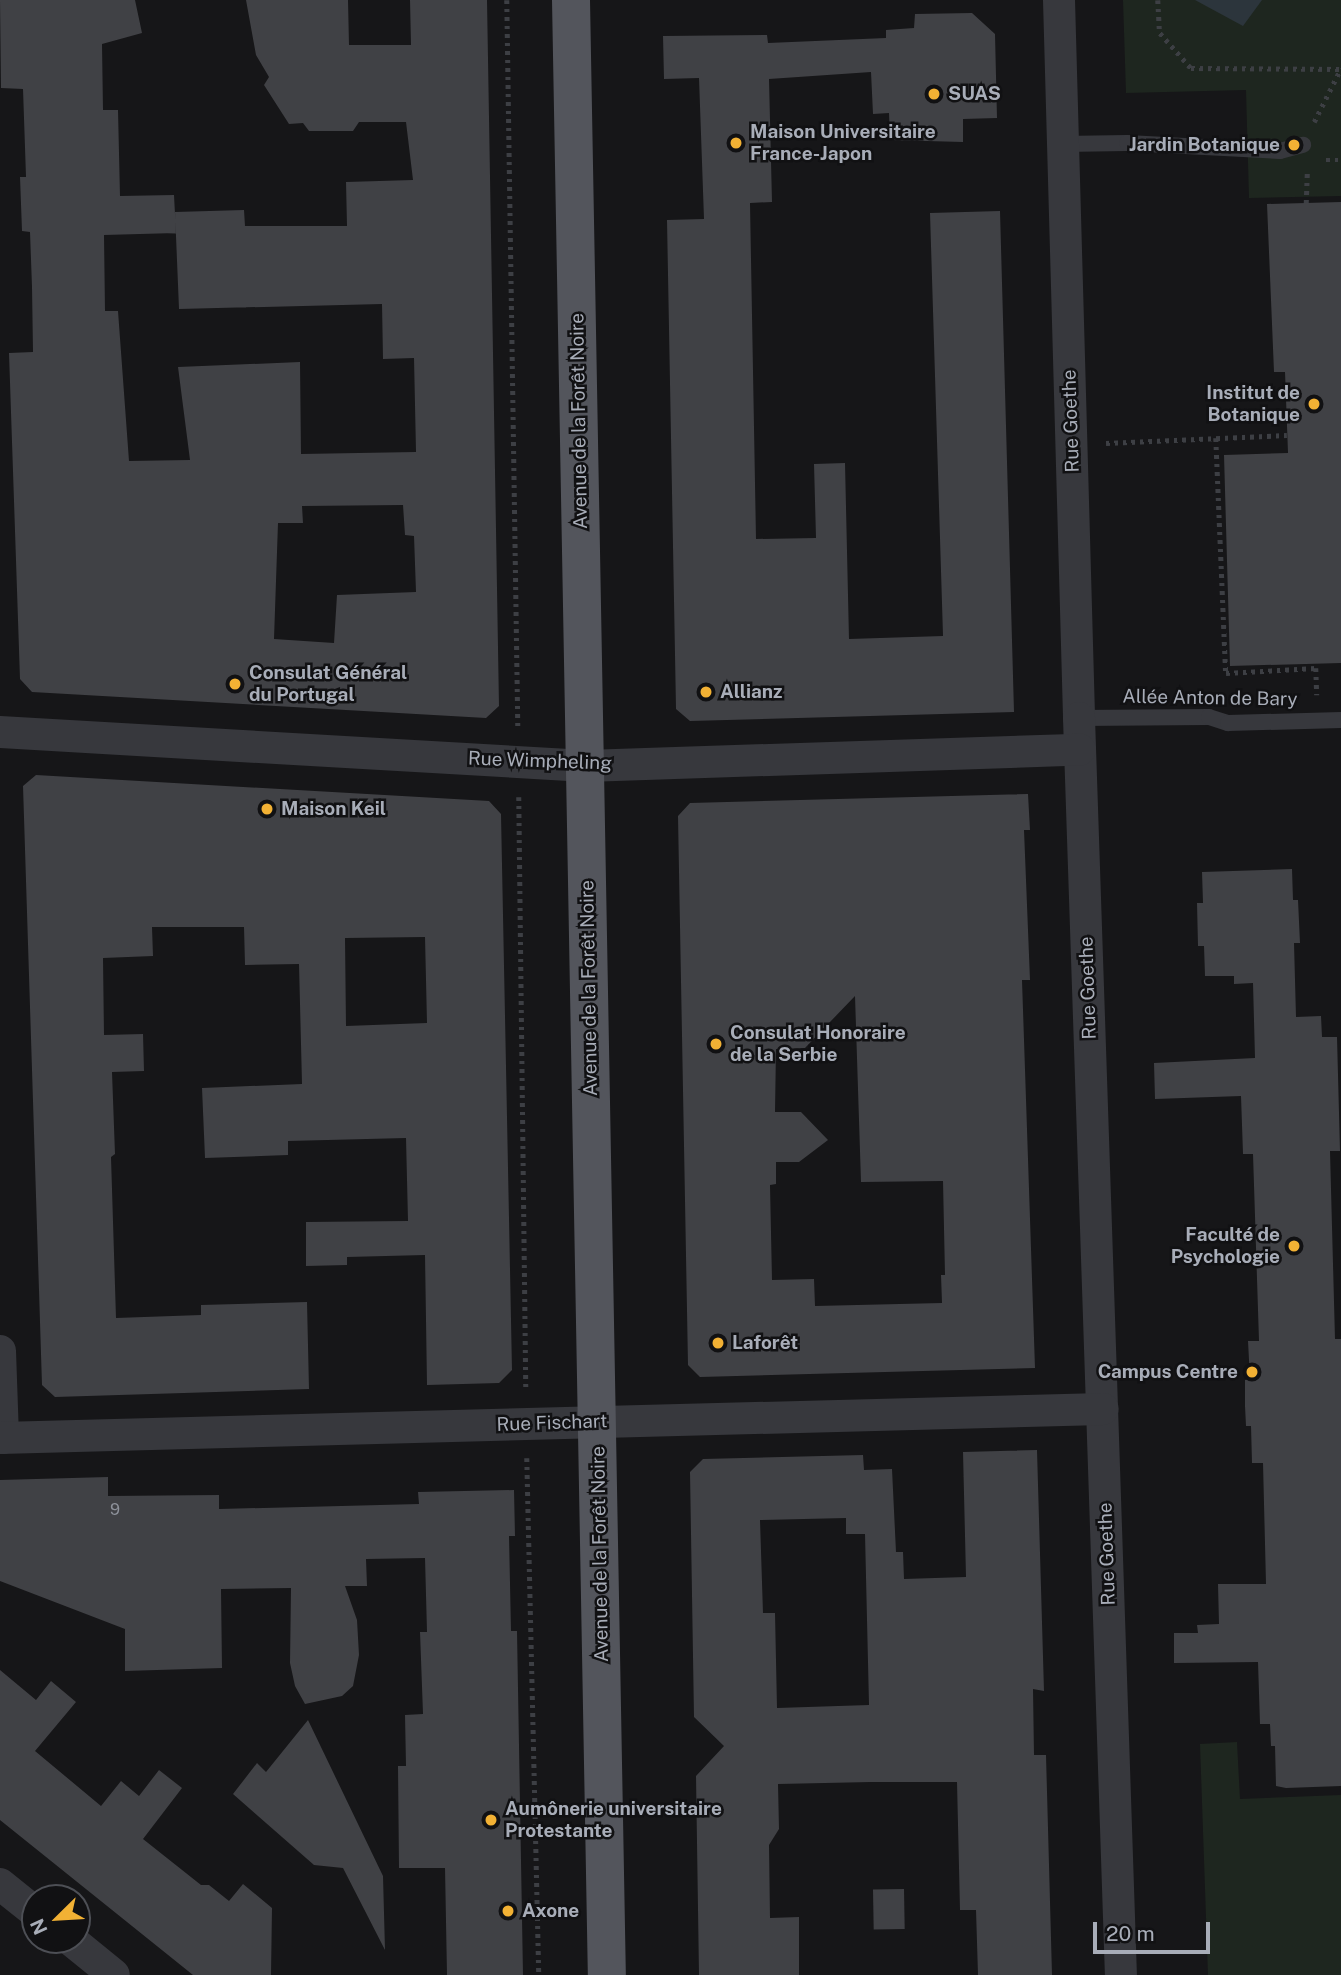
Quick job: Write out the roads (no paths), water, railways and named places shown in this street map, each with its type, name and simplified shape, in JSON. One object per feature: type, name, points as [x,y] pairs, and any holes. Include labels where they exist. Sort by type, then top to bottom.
[{"type":"main road","name":"Avenue de la Forêt Noire","points":[[571,0],[607,1975]]},
{"type":"street","name":"Rue Goethe","points":[[1059,0],[1080,750],[1121,1975]]},
{"type":"street","name":"Rue Wimpheling","points":[[0,732],[586,766],[1080,750]]},
{"type":"street","points":[[0,1351],[1,1438]]},
{"type":"street","name":"Rue Fischart","points":[[1,1438],[1104,1409]]},
{"type":"street","points":[[0,1884],[21,1901]]},
{"type":"street","points":[[88,1954],[114,1975]]},
{"type":"lane","points":[[1063,144],[1127,143],[1280,151],[1303,145]]},
{"type":"lane","name":"Allée Anton de Bary","points":[[1079,718],[1209,718],[1228,723],[1341,720]]},
{"type":"place","name":"SUAS","points":[[934,94]]},
{"type":"place","name":"Maison Universitaire France-Japon","points":[[736,143]]},
{"type":"place","name":"Jardin Botanique","points":[[1294,145]]},
{"type":"place","name":"Institut de Botanique","points":[[1314,404]]},
{"type":"place","name":"Consulat Général du Portugal","points":[[235,684]]},
{"type":"place","name":"Allianz","points":[[706,692]]},
{"type":"place","name":"Maison Keil","points":[[267,809]]},
{"type":"place","name":"Consulat Honoraire de la Serbie","points":[[716,1044]]},
{"type":"place","name":"Faculté de Psychologie","points":[[1294,1246]]},
{"type":"place","name":"Laforêt","points":[[718,1343]]},
{"type":"place","name":"Campus Centre","points":[[1252,1372]]},
{"type":"place","name":"Aumônerie universitaire Protestante","points":[[491,1820]]},
{"type":"place","name":"Axone","points":[[508,1911]]}]
